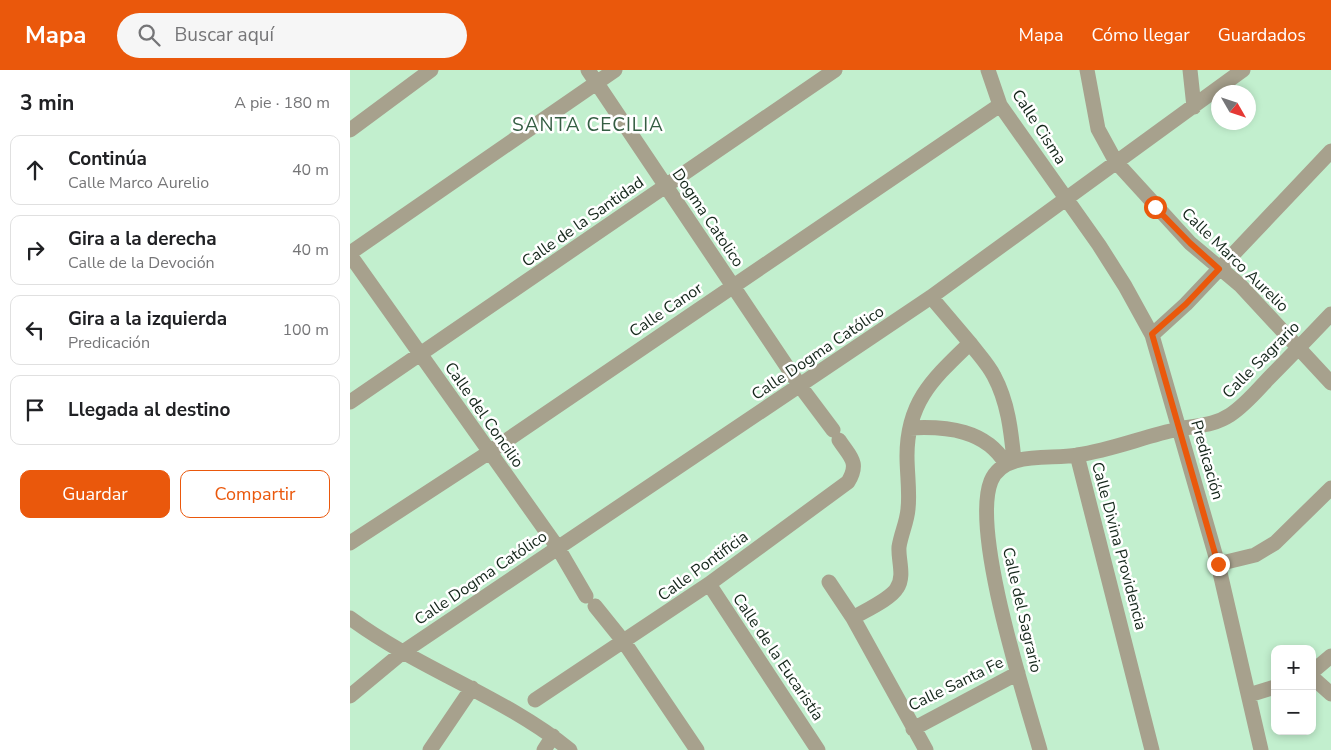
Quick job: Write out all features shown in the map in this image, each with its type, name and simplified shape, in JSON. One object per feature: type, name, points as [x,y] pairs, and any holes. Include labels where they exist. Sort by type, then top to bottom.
[{"type":"street","points":[[350,130],[431,70]]},
{"type":"street","points":[[350,254],[592,76],[615,70]]},
{"type":"street","name":"Calle de la Santidad","points":[[350,402],[835,70]]},
{"type":"street","name":"Calle Cisma","points":[[988,70],[1000,106],[1067,200]]},
{"type":"street","name":"Calle Marco Aurelio","points":[[1087,70],[1098,129],[1116,162],[1190,243],[1240,285],[1331,383]]},
{"type":"street","points":[[1190,70],[1194,107]]},
{"type":"street","name":"Calle Dogma Católico","points":[[350,696],[403,652],[931,297],[1067,200],[1243,70]]},
{"type":"street","name":"Dogma Catolico","points":[[592,76],[800,386]]},
{"type":"street","name":"Calle Canor","points":[[350,543],[488,453],[1000,106]]},
{"type":"street","points":[[1152,334],[1186,304],[1331,151]]},
{"type":"street","name":"Predicación","points":[[1067,200],[1125,286],[1152,334],[1181,428],[1218,564],[1261,750]]},
{"type":"street","name":"Calle del Concilio","points":[[350,254],[488,453],[558,548],[591,601],[624,642],[697,750]]},
{"type":"street","points":[[931,297],[994,376],[1011,426],[1010,462]]},
{"type":"street","name":"Calle Sagrario","points":[[1181,428],[1207,426],[1229,416],[1247,401],[1331,314]]},
{"type":"street","points":[[853,618],[896,591],[901,580],[899,548],[908,511],[907,454],[910,428],[918,400],[935,379],[970,344]]},
{"type":"street","name":"Calle Pontificia","points":[[535,700],[708,584],[848,482],[854,471],[854,462],[800,386]]},
{"type":"street","points":[[910,428],[947,428],[984,440],[997,449],[1010,462]]},
{"type":"street","name":"Calle Divina Providencia","points":[[1152,750],[1077,455],[1181,428]]},
{"type":"street","points":[[1010,462],[1077,455]]},
{"type":"street","name":"Calle del Sagrario","points":[[1010,462],[991,481],[988,505],[988,542],[996,584],[1018,673],[1040,750]]},
{"type":"street","points":[[1218,564],[1256,556],[1275,543],[1331,488]]},
{"type":"street","name":"Calle Santa Fe","points":[[829,582],[853,618],[913,729],[1018,673]]},
{"type":"street","name":"Calle de la Eucaristía","points":[[708,584],[818,750]]},
{"type":"street","points":[[350,618],[403,652],[472,688],[553,736],[570,750]]},
{"type":"street","points":[[1316,669],[1331,656]]},
{"type":"street","points":[[1316,680],[1331,694]]},
{"type":"street","points":[[430,750],[472,688]]},
{"type":"street","points":[[1249,695],[1271,688]]},
{"type":"street","points":[[913,729],[926,750]]},
{"type":"street","points":[[544,750],[553,736]]},
{"type":"district","name":"SANTA CECILIA","points":[[588,125]]},
{"type":"route","points":[[1155,207],[1190,243],[1219,269],[1186,304],[1152,334],[1181,428],[1218,564]]}]
